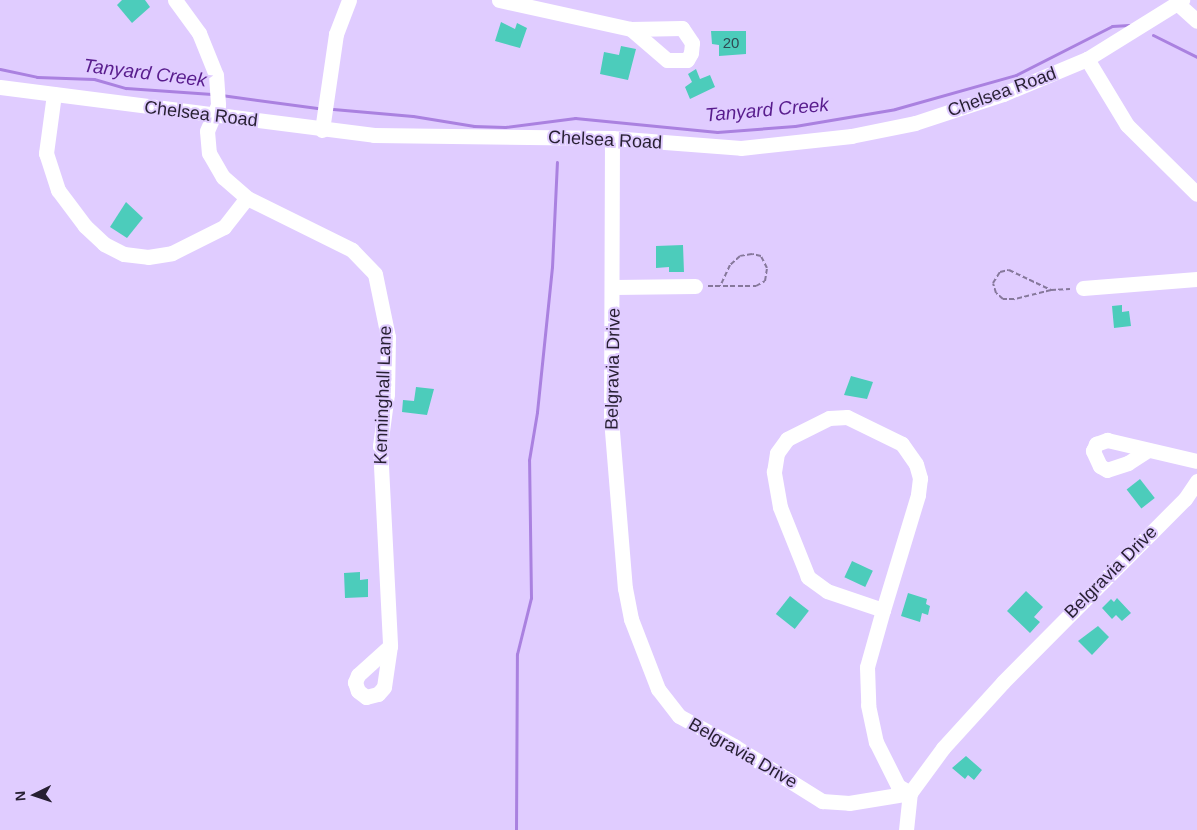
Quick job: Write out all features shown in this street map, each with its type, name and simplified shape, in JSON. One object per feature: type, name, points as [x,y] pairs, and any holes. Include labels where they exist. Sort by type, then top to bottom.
[{"type":"street","points":[[175,0],[199,33],[216,75],[217,110]]},
{"type":"street","points":[[322,130],[336,34],[349,0]]},
{"type":"street","points":[[499,0],[631,30]]},
{"type":"street","points":[[1180,2],[1197,21]]},
{"type":"street","name":"Chelsea Road","points":[[0,87],[217,110],[322,130],[426,138],[612,138],[740,148],[851,136],[915,123],[961,108],[1087,59],[1180,2]]},
{"type":"street","points":[[1087,59],[1127,126],[1197,194]]},
{"type":"street","points":[[54,94],[46,153],[58,190],[85,226],[104,244],[124,254],[148,257],[172,253],[224,228],[247,198]]},
{"type":"street","name":"Kenninghall Lane","points":[[217,110],[207,131],[210,153],[223,177],[247,198],[352,250],[375,274],[388,337],[387,394],[380,446],[390,646]]},
{"type":"street","name":"Belgravia Drive","points":[[612,138],[614,287],[611,419],[625,588],[631,619],[658,689],[679,716],[734,746],[822,800],[849,803],[910,793],[943,748],[990,697],[1185,499],[1197,481]]},
{"type":"street","points":[[1083,288],[1197,279]]},
{"type":"street","points":[[614,287],[695,286]]},
{"type":"street","points":[[883,610],[827,591],[808,578],[780,507],[774,472],[777,453],[788,439],[830,418],[847,417],[880,431],[902,444],[916,464],[918,495],[867,667],[868,704],[876,742],[898,786],[910,793],[906,830]]},
{"type":"street","points":[[1148,450],[1197,461]]},
{"type":"path","points":[[695,286],[720,286],[756,286],[765,281],[767,268],[761,256],[752,254],[740,256],[730,265],[720,286]]},
{"type":"path","points":[[1051,290],[1010,270],[1000,272],[993,283],[996,294],[1002,299],[1014,299],[1051,290],[1083,288]]},
{"type":"building","points":[[122,0],[145,0],[150,7],[132,23],[117,5]]},
{"type":"building","points":[[501,22],[515,29],[517,23],[527,28],[520,48],[495,41]]},
{"type":"building","points":[[711,31],[746,31],[746,54],[719,56],[719,45],[712,44]]},
{"type":"building","points":[[621,46],[636,49],[628,80],[600,74],[604,52],[619,55]]},
{"type":"building","points":[[696,69],[700,79],[710,75],[715,87],[690,99],[685,87],[692,82],[688,74]]},
{"type":"building","points":[[126,202],[143,218],[127,238],[110,227]]},
{"type":"building","points":[[683,245],[684,272],[669,272],[669,267],[656,268],[656,246]]},
{"type":"building","points":[[1122,305],[1122,312],[1129,311],[1131,326],[1114,328],[1112,306]]},
{"type":"building","points":[[851,376],[873,382],[867,399],[844,395]]},
{"type":"building","points":[[416,387],[434,389],[427,415],[402,412],[403,400],[414,401]]},
{"type":"building","points":[[1140,479],[1155,498],[1141,508],[1127,489]]},
{"type":"building","points":[[852,561],[873,571],[865,587],[844,577]]},
{"type":"building","points":[[360,572],[360,580],[368,579],[368,597],[345,598],[344,573]]},
{"type":"building","points":[[1026,591],[1043,607],[1034,617],[1040,622],[1030,633],[1007,611]]},
{"type":"building","points":[[908,593],[927,599],[926,604],[930,606],[928,615],[922,613],[920,622],[901,616]]},
{"type":"building","points":[[790,596],[809,611],[795,629],[776,614]]},
{"type":"building","points":[[1117,598],[1131,613],[1122,621],[1116,615],[1112,619],[1102,608],[1111,599],[1114,602]]},
{"type":"building","points":[[1098,626],[1109,637],[1092,655],[1078,641]]},
{"type":"building","points":[[966,756],[982,770],[974,780],[968,775],[965,779],[952,768]]},
{"type":"waterway","name":"Tanyard Creek","points":[[333,109],[413,116],[474,126],[505,127],[575,118],[717,132],[795,126],[895,109],[1016,75],[1112,26],[1129,25]]},
{"type":"waterway","name":"Tanyard Creek","points":[[1153,35],[1197,57]]},
{"type":"waterway","name":"Tanyard Creek","points":[[0,69],[37,77],[94,79],[126,88],[212,94]]},
{"type":"waterway","name":"Tanyard Creek","points":[[221,95],[317,108]]},
{"type":"waterway","points":[[516,830],[517,654],[531,598],[529,460],[537,412],[552,267],[557,162]]}]
